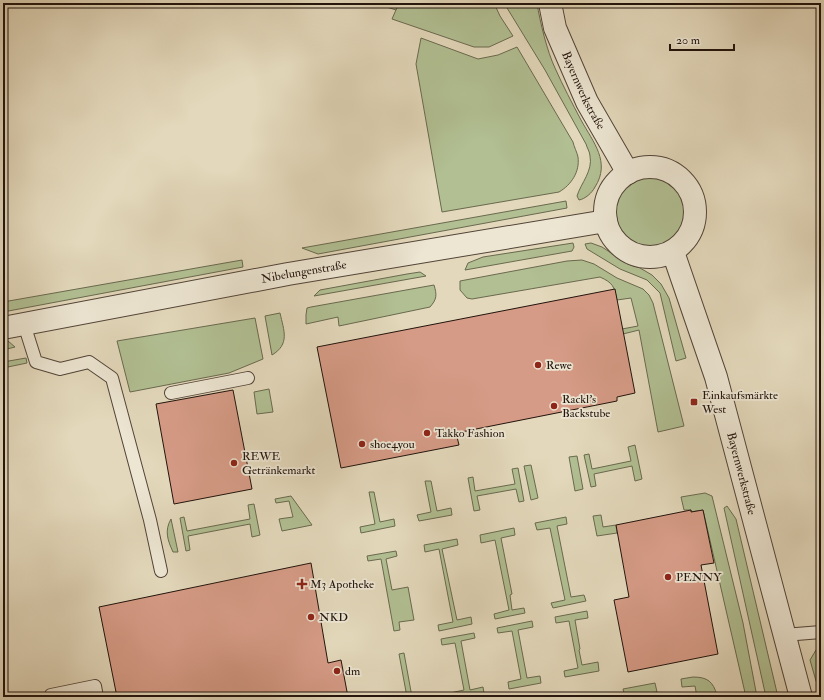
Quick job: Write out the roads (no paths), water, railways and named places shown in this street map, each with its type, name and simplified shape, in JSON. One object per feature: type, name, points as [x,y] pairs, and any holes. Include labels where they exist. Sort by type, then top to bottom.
[{"type":"street","name":"Bayernwerkstraße","points":[[550,3],[555,28],[587,102],[628,173]]},
{"type":"street","points":[[652,166],[666,169],[679,176],[689,187],[695,200],[696,215],[693,229],[685,242],[673,252],[658,257],[643,257],[628,252],[616,242],[608,229],[605,215],[607,198],[614,185],[628,173],[638,168],[652,166]]},
{"type":"street","name":"Nibelungenstraße","points":[[13,326],[288,274],[606,221]]},
{"type":"street","name":"Bayernwerkstraße","points":[[673,252],[716,377],[784,635],[802,696]]},
{"type":"lane","points":[[13,326],[36,362],[60,369],[89,362],[112,378],[150,520],[161,571]]},
{"type":"lane","points":[[171,393],[248,378]]},
{"type":"lane","points":[[784,635],[821,632]]},
{"type":"lane","points":[[51,697],[51,695],[95,686],[97,697]]},
{"type":"place","name":"Rewe","points":[[538,365]]},
{"type":"place","name":"Einkaufsmärkte West","points":[[694,402]]},
{"type":"place","name":"Rackl's Backstube","points":[[554,406]]},
{"type":"place","name":"Takko Fashion","points":[[427,433]]},
{"type":"place","name":"shoe4you","points":[[362,444]]},
{"type":"place","name":"REWE Getränkemarkt","points":[[234,463]]},
{"type":"place","name":"PENNY","points":[[668,577]]},
{"type":"place","name":"M3 Apotheke","points":[[302,584]]},
{"type":"place","name":"NKD","points":[[311,617]]},
{"type":"place","name":"dm","points":[[337,671]]}]
